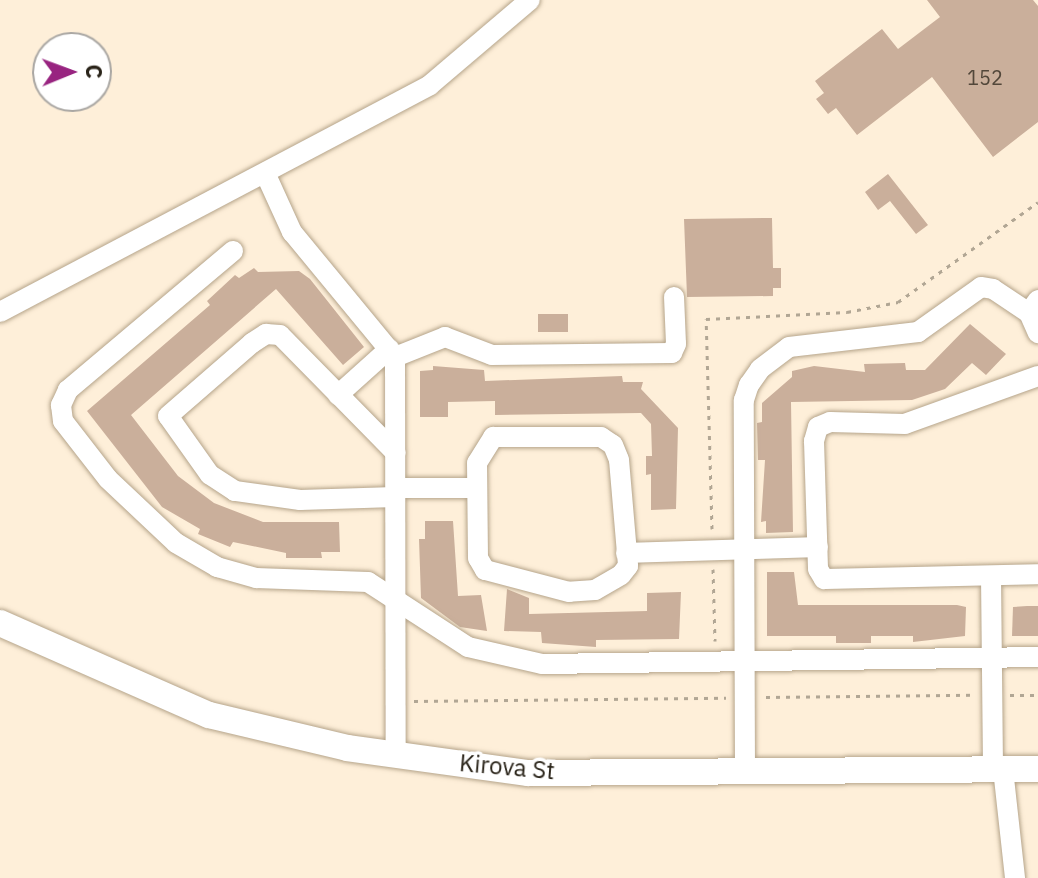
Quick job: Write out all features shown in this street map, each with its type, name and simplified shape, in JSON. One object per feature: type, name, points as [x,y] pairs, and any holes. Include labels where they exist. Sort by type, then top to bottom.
[{"type":"main road","name":"Kirova St","points":[[0,623],[209,715],[396,755],[528,773],[1038,769]]},
{"type":"street","points":[[0,312],[266,175],[430,85],[530,0]]},
{"type":"street","points":[[266,175],[292,232],[392,353],[396,453],[396,755]]},
{"type":"street","points":[[233,251],[68,390],[61,405],[63,421],[108,479],[176,543],[217,567],[256,578],[368,582],[468,647],[542,664],[1038,657]]},
{"type":"street","points":[[745,771],[744,400],[760,369],[789,347],[805,342],[918,332],[981,287],[1034,307],[1038,333]]},
{"type":"street","points":[[338,395],[392,353],[445,337],[492,355],[672,353],[676,344],[674,297]]},
{"type":"street","points":[[396,453],[280,335],[266,334],[168,416],[168,422],[210,475],[235,491],[300,500],[476,488]]},
{"type":"street","points":[[1038,376],[905,424],[830,422],[818,427],[818,547],[824,579],[840,582],[1038,574]]},
{"type":"street","points":[[493,437],[601,437],[613,445],[619,460],[628,566],[621,575],[595,590],[569,592],[485,570],[478,558],[476,488],[477,463],[493,437]]},
{"type":"street","points":[[626,553],[818,547]]},
{"type":"street","points":[[991,576],[992,695],[998,769],[1015,878]]},
{"type":"path","points":[[716,663],[706,319],[847,312],[898,302],[1038,202]]},
{"type":"path","points":[[396,701],[1038,695]]},
{"type":"building","points":[[927,0],[1033,0],[1038,6],[1038,122],[993,157],[932,77],[857,135],[836,108],[828,114],[816,99],[824,93],[815,81],[882,29],[898,49],[940,17]]},
{"type":"building","points":[[888,174],[928,225],[916,234],[890,201],[878,210],[865,192]]},
{"type":"building","points":[[772,218],[773,268],[781,268],[781,288],[773,288],[773,296],[687,297],[684,219]]},
{"type":"building","points":[[254,268],[258,272],[299,271],[310,279],[364,347],[343,365],[276,289],[131,415],[178,476],[214,503],[263,522],[339,522],[340,552],[321,552],[322,558],[286,558],[286,553],[233,542],[230,547],[198,534],[200,529],[162,507],[87,411],[210,305],[207,301],[235,275],[239,278]]},
{"type":"building","points":[[538,314],[568,314],[568,332],[538,332]]},
{"type":"building","points":[[970,324],[1006,354],[986,375],[972,363],[945,389],[912,400],[791,402],[793,532],[766,533],[766,521],[761,522],[765,460],[758,460],[757,423],[762,422],[762,403],[792,377],[792,371],[814,366],[865,372],[864,364],[905,363],[906,370],[925,370]]},
{"type":"building","points":[[433,366],[484,370],[485,381],[622,376],[623,382],[643,382],[641,389],[678,428],[676,509],[651,510],[651,474],[646,475],[646,456],[652,456],[651,424],[641,413],[495,415],[495,401],[448,402],[448,417],[420,417],[420,371],[433,370]]},
{"type":"building","points":[[425,521],[453,521],[458,596],[481,595],[487,631],[460,627],[421,598],[419,539],[425,539]]},
{"type":"building","points":[[767,572],[794,572],[798,605],[966,607],[965,636],[913,642],[913,636],[871,636],[871,643],[836,643],[836,636],[767,636]]},
{"type":"building","points":[[507,589],[529,598],[529,614],[647,611],[647,593],[681,592],[679,639],[596,640],[596,647],[542,643],[541,632],[504,631]]},
{"type":"building","points":[[1038,606],[1038,636],[1012,636],[1013,607]]}]
